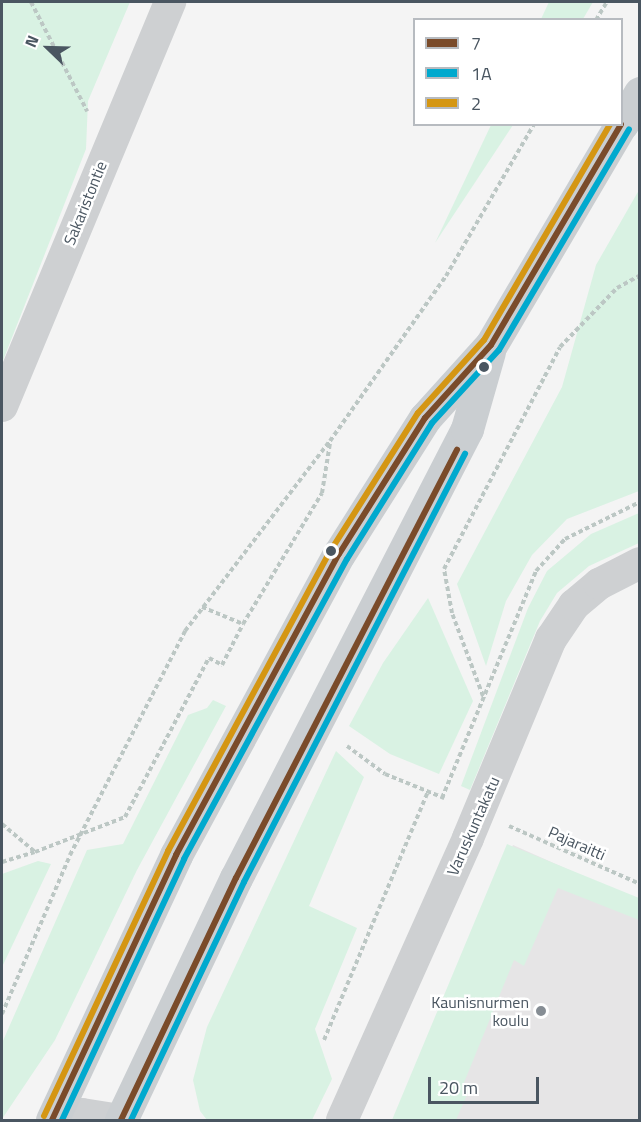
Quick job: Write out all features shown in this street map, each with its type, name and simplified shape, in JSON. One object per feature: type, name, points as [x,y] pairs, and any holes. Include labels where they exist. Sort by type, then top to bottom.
[{"type":"main road","points":[[623,121],[639,93]]},
{"type":"main road","points":[[52,1120],[176,855],[294,633],[425,418],[491,345],[620,126]]},
{"type":"main road","points":[[120,1120],[236,878],[467,429],[491,345]]},
{"type":"street","name":"Sakaristontie","points":[[2,406],[170,2]]},
{"type":"street","name":"Varuskuntakatu","points":[[342,1120],[468,838],[551,639],[574,605],[599,584],[639,563]]},
{"type":"street","points":[[65,1120],[82,1114],[120,1120]]},
{"type":"path","points":[[31,2],[65,62],[92,122],[114,133]]},
{"type":"path","points":[[597,18],[607,2]]},
{"type":"path","points":[[2,1014],[81,833],[185,631],[202,607],[246,556],[446,276],[533,126]]},
{"type":"path","points":[[483,696],[452,613],[444,569],[560,347],[617,288],[639,275]]},
{"type":"path","points":[[2,862],[125,818],[209,658],[222,665],[243,624],[322,494],[330,441]]},
{"type":"path","points":[[202,607],[243,624]]},
{"type":"path","points":[[348,746],[385,774],[442,798]]},
{"type":"path","points":[[324,1040],[428,791]]},
{"type":"path","points":[[2,824],[35,852]]},
{"type":"path","name":"Pajaraitti","points":[[506,824],[639,884]]},
{"type":"shaded area","name":"Kaunisnurmen koulu","points":[[513,845],[639,901],[639,1120],[397,1120]]},
{"type":"green space","points":[[2,2],[130,2],[88,101],[86,149],[2,363]]},
{"type":"green space","points":[[549,2],[593,2],[584,18],[541,18]]},
{"type":"green space","points":[[491,126],[512,126],[435,243]]},
{"type":"green space","points":[[639,190],[639,491],[567,519],[532,555],[506,601],[486,666],[457,584],[562,387],[596,265]]},
{"type":"green space","points":[[639,513],[639,543],[589,566],[557,593],[540,621],[470,790],[461,786],[528,608],[547,571],[591,534]]},
{"type":"green space","points":[[428,598],[473,701],[439,774],[390,754],[349,726],[383,663]]},
{"type":"green space","points":[[213,700],[226,706],[137,870],[55,1040],[2,1119],[2,1043],[87,850],[123,844],[188,715],[207,708]]},
{"type":"green space","points":[[336,751],[364,777],[309,906],[357,928],[315,1029],[332,1079],[312,1120],[207,1120],[200,1111],[193,1080],[207,1027]]},
{"type":"green space","points":[[507,844],[639,898],[639,920],[558,888],[524,966],[514,960],[463,1085],[470,1088],[456,1120],[392,1120]]},
{"type":"green space","points":[[38,861],[51,864],[2,967],[2,874]]},
{"type":"transit line","name":"2","points":[[44,1116],[168,851],[331,550],[418,413],[484,340],[609,126]]},
{"type":"transit line","name":"7","points":[[52,1120],[176,855],[339,554],[425,418],[491,345],[620,126]]},
{"type":"transit line","name":"1A","points":[[62,1120],[184,859],[347,559],[432,423],[499,350],[629,129]]},
{"type":"transit line","name":"7","points":[[121,1120],[236,878],[457,450]]},
{"type":"transit line","name":"1A","points":[[131,1120],[244,882],[465,454]]},
{"type":"place","name":"Kaunisnurmen koulu","points":[[541,1011]]}]
